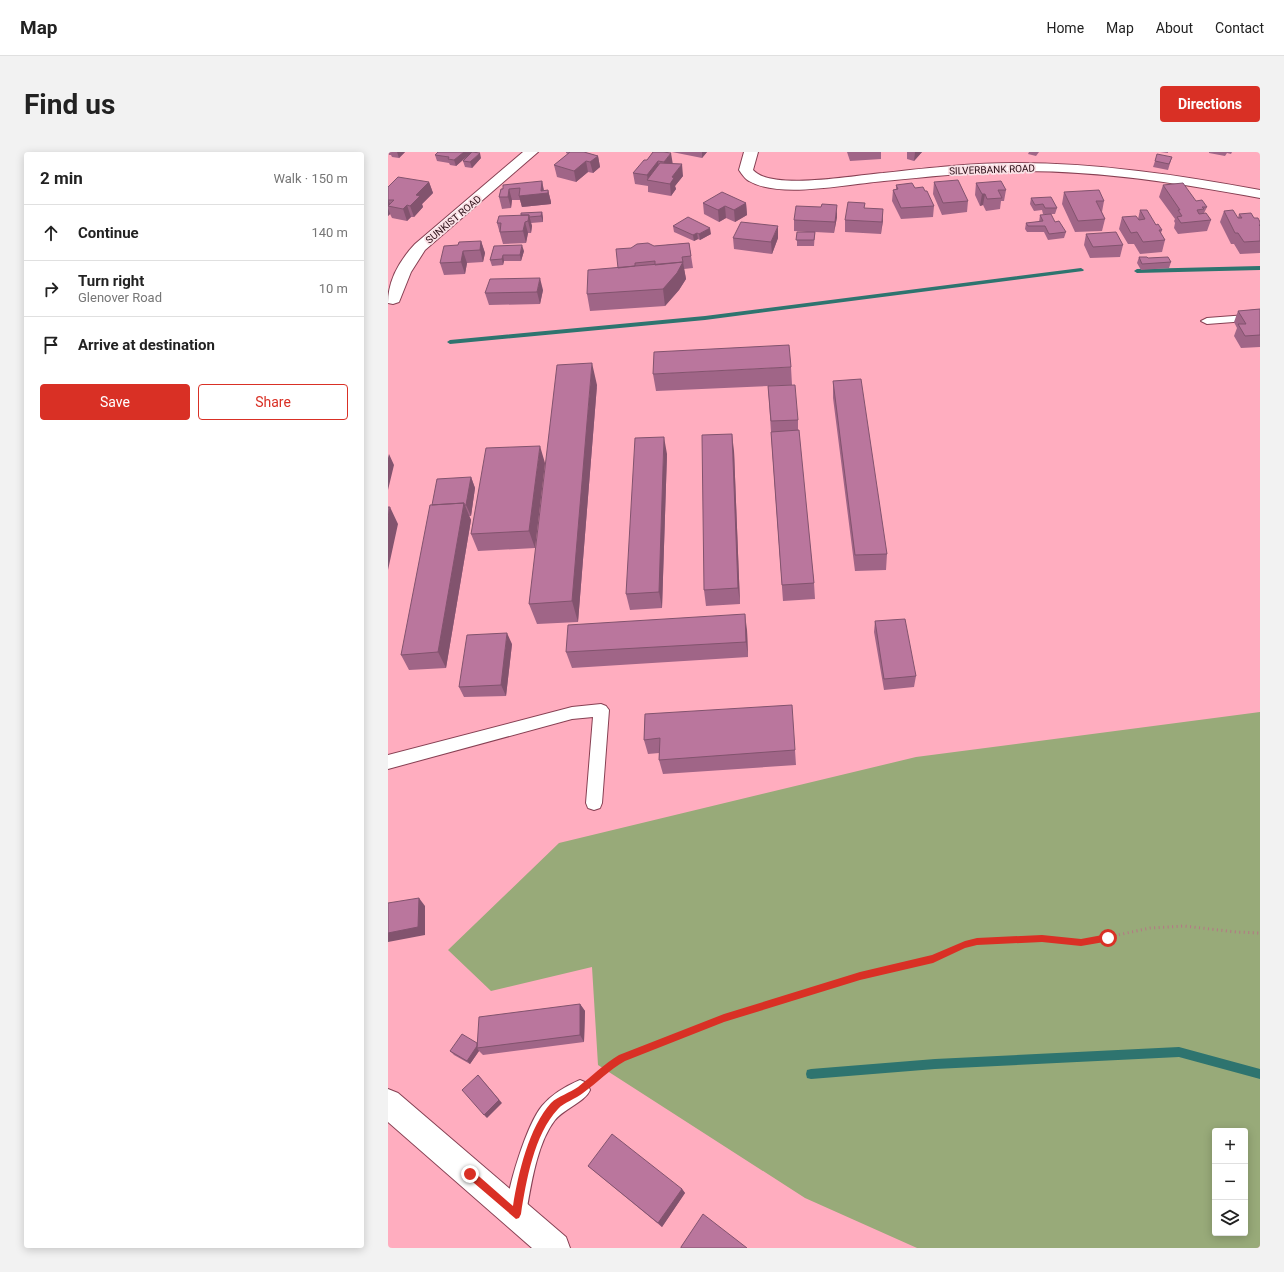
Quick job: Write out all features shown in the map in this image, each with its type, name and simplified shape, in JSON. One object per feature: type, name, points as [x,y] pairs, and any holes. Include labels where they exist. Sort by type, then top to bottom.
[{"type":"street","name":"SUNKIST ROAD","points":[[393,299],[405,266],[410,257],[531,152]]},
{"type":"street","name":"SILVERBANK ROAD","points":[[751,152],[746,170],[750,175],[764,182],[775,184],[813,183],[981,168],[1061,168],[1170,179],[1260,194]]},
{"type":"street","points":[[388,1103],[555,1248]]},
{"type":"lane","points":[[1207,321],[1260,317]]},
{"type":"lane","points":[[388,762],[572,713],[601,710],[594,803]]},
{"type":"lane","points":[[516,1214],[520,1188],[527,1162],[542,1122],[555,1105],[580,1090]]},
{"type":"path","points":[[580,1090],[610,1065],[622,1058],[724,1018],[860,976],[933,959],[965,945],[977,942],[1042,938],[1081,943],[1150,928],[1184,926],[1236,932],[1260,933]]},
{"type":"green space","points":[[1260,712],[1260,1248],[917,1248],[805,1198],[598,1065],[592,967],[491,991],[448,950],[559,843],[916,757]]},
{"type":"building","points":[[438,152],[464,152],[454,160],[448,159],[449,157],[435,155]]},
{"type":"building","points":[[472,152],[480,153],[470,162],[463,161]]},
{"type":"building","points":[[570,152],[584,152],[598,156],[590,162],[586,161],[574,171],[554,165]]},
{"type":"building","points":[[653,152],[671,153],[664,162],[658,161],[647,175],[633,173],[644,160],[647,160]]},
{"type":"building","points":[[1157,154],[1172,157],[1169,164],[1155,161]]},
{"type":"building","points":[[660,163],[682,164],[672,177],[674,178],[670,184],[647,180]]},
{"type":"building","points":[[398,177],[429,182],[416,195],[420,196],[410,206],[407,205],[403,209],[388,206],[394,200],[388,200],[388,187]]},
{"type":"building","points":[[958,180],[968,201],[943,203],[934,182]]},
{"type":"building","points":[[542,181],[541,191],[548,190],[548,193],[519,196],[520,188],[509,189],[508,197],[499,197],[501,189],[503,189],[503,185]]},
{"type":"building","points":[[1001,181],[1006,190],[998,190],[1002,198],[987,199],[985,194],[982,194],[976,183]]},
{"type":"building","points":[[912,183],[915,188],[923,187],[925,191],[927,191],[934,206],[901,208],[893,190],[898,189],[896,185]]},
{"type":"building","points":[[1183,183],[1196,201],[1202,200],[1207,207],[1202,207],[1204,209],[1197,210],[1199,214],[1206,213],[1211,220],[1181,223],[1177,217],[1182,216],[1178,210],[1180,210],[1163,185]]},
{"type":"building","points":[[1099,190],[1104,201],[1096,201],[1105,219],[1078,221],[1064,192]]},
{"type":"building","points":[[722,192],[746,203],[734,210],[725,206],[718,210],[703,203]]},
{"type":"building","points":[[1051,197],[1057,208],[1045,208],[1043,204],[1035,205],[1031,198]]},
{"type":"building","points":[[848,202],[865,203],[864,208],[883,209],[882,222],[845,220]]},
{"type":"building","points":[[822,204],[837,205],[835,222],[794,220],[796,206],[821,207]]},
{"type":"building","points":[[1140,210],[1147,210],[1156,225],[1158,224],[1162,230],[1159,230],[1165,240],[1143,242],[1137,232],[1131,233],[1122,217],[1136,216],[1139,220],[1145,219]]},
{"type":"building","points":[[1233,210],[1238,218],[1242,218],[1239,214],[1251,213],[1254,218],[1258,218],[1260,222],[1260,241],[1244,242],[1238,233],[1235,233],[1224,211]]},
{"type":"building","points":[[542,212],[541,216],[529,217],[529,215],[521,215],[521,213]]},
{"type":"building","points":[[1051,214],[1055,222],[1059,221],[1066,232],[1049,234],[1045,226],[1028,226],[1026,223],[1043,221],[1040,215]]},
{"type":"building","points":[[529,215],[528,221],[525,222],[523,231],[500,232],[501,223],[497,223],[499,216]]},
{"type":"building","points":[[688,217],[710,228],[699,234],[697,233],[693,235],[673,226]]},
{"type":"building","points":[[741,222],[778,226],[771,242],[733,238]]},
{"type":"building","points":[[797,232],[815,232],[814,240],[796,240]]},
{"type":"building","points":[[1116,232],[1123,245],[1093,247],[1086,234]]},
{"type":"building","points":[[481,241],[480,250],[463,251],[461,262],[440,263],[444,246],[458,245],[459,242]]},
{"type":"building","points":[[648,243],[654,246],[689,243],[691,256],[682,257],[683,262],[655,265],[655,261],[635,263],[635,266],[618,268],[616,249],[631,248],[637,244]]},
{"type":"building","points":[[522,245],[520,255],[503,255],[502,259],[490,260],[494,246]]},
{"type":"building","points":[[1139,257],[1168,257],[1171,262],[1142,264]]},
{"type":"building","points":[[683,262],[677,273],[663,289],[587,294],[588,270]]},
{"type":"building","points":[[540,278],[537,292],[485,293],[490,279]]},
{"type":"building","points":[[1260,309],[1260,335],[1245,336],[1238,324],[1246,324],[1238,311]]},
{"type":"building","points":[[789,345],[791,367],[653,374],[654,352]]},
{"type":"building","points":[[592,363],[572,601],[529,604],[557,365]]},
{"type":"building","points":[[861,379],[887,554],[855,555],[833,381]]},
{"type":"building","points":[[795,385],[798,420],[771,421],[768,386]]},
{"type":"building","points":[[799,430],[814,583],[782,585],[771,432]]},
{"type":"building","points":[[732,434],[738,588],[704,590],[702,435]]},
{"type":"building","points":[[664,437],[659,592],[626,594],[635,438]]},
{"type":"building","points":[[540,446],[529,531],[471,534],[486,448]]},
{"type":"building","points":[[471,477],[466,505],[464,505],[464,503],[432,505],[437,479]]},
{"type":"building","points":[[464,503],[438,652],[401,655],[430,505]]},
{"type":"building","points":[[745,614],[746,642],[566,652],[568,625]]},
{"type":"building","points":[[905,619],[916,676],[884,679],[875,621]]},
{"type":"building","points":[[507,633],[501,685],[459,687],[467,635]]},
{"type":"building","points":[[792,705],[795,750],[659,760],[660,738],[644,740],[645,714]]},
{"type":"building","points":[[419,898],[418,927],[388,933],[388,903]]},
{"type":"building","points":[[580,1004],[580,1035],[477,1048],[479,1017]]},
{"type":"building","points":[[462,1034],[477,1043],[477,1046],[467,1061],[450,1051]]},
{"type":"building","points":[[478,1075],[499,1100],[484,1115],[462,1090]]},
{"type":"building","points":[[612,1134],[682,1189],[658,1223],[588,1166]]},
{"type":"building","points":[[703,1214],[747,1248],[681,1248]]},
{"type":"waterway","points":[[1137,271],[1260,268]]},
{"type":"waterway","points":[[450,342],[705,318],[1081,270]]},
{"type":"waterway","points":[[811,1074],[935,1064],[1179,1052],[1260,1074]]},
{"type":"route","points":[[470,1174],[516,1214],[520,1188],[527,1162],[542,1122],[555,1105],[580,1090],[610,1065],[622,1058],[724,1018],[860,976],[933,959],[965,945],[977,942],[1042,938],[1081,943],[1108,938]]}]
